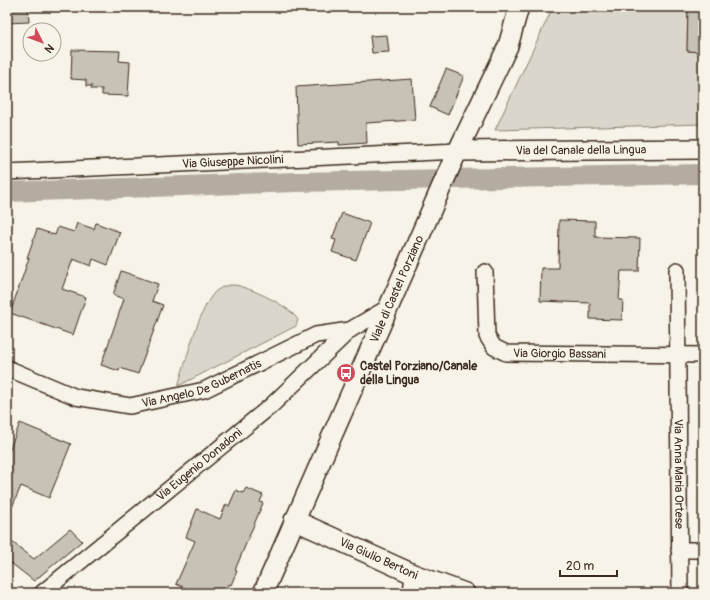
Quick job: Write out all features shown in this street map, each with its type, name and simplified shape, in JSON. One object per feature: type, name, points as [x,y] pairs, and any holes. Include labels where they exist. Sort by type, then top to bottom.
[{"type":"street","name":"Viale di Castel Porziano","points":[[263,593],[455,157],[508,46],[519,7]]},
{"type":"street","name":"Via del Canale della Lingua","points":[[455,157],[703,149]]},
{"type":"street","name":"Via Giuseppe Nicolini","points":[[7,172],[455,157]]},
{"type":"street","name":"Via Anna Maria Ortese","points":[[677,270],[680,593]]},
{"type":"street","name":"Via Giorgio Bassani","points":[[485,272],[487,336],[494,347],[506,353],[703,356]]},
{"type":"street","name":"Via Angelo De Gubernatis","points":[[7,368],[76,397],[130,406],[204,390],[316,335],[350,330],[389,307]]},
{"type":"street","name":"Via Eugenio Donadoni","points":[[42,593],[272,405],[350,330]]},
{"type":"street","name":"Via Giulio Bertoni","points":[[294,520],[413,574],[466,593]]},
{"type":"street","points":[[679,550],[703,550]]},
{"type":"street","points":[[411,593],[413,574]]},
{"type":"shaded area","points":[[553,7],[688,7],[687,51],[703,52],[703,124],[495,130]]},
{"type":"shaded area","points":[[230,285],[239,286],[273,300],[294,315],[298,320],[296,326],[178,386],[204,309],[216,291],[222,287]]},
{"type":"building","points":[[7,7],[28,7],[29,22],[7,23]]},
{"type":"building","points":[[688,7],[703,7],[703,52],[687,51]]},
{"type":"building","points":[[387,35],[389,52],[372,53],[370,36]]},
{"type":"building","points":[[72,50],[120,51],[119,61],[130,62],[128,96],[102,95],[102,89],[91,89],[92,86],[86,86],[86,80],[71,79]]},
{"type":"building","points":[[446,69],[464,76],[448,115],[430,107]]},
{"type":"building","points":[[412,79],[415,120],[366,123],[367,143],[339,145],[339,142],[298,144],[296,87]]},
{"type":"building","points":[[342,213],[370,223],[356,260],[332,252],[336,240],[332,239]]},
{"type":"building","points":[[559,220],[595,221],[595,237],[640,238],[639,271],[621,271],[619,300],[623,300],[622,320],[590,319],[590,303],[540,301],[541,268],[558,268]]},
{"type":"building","points":[[77,223],[94,229],[96,223],[120,232],[108,265],[93,259],[91,266],[73,259],[62,289],[86,297],[73,335],[10,313],[29,258],[27,258],[37,229],[55,235],[58,227],[74,232]]},
{"type":"building","points":[[121,271],[158,284],[152,301],[163,305],[138,374],[120,368],[119,371],[101,365],[124,299],[113,295]]},
{"type":"building","points":[[20,423],[71,444],[49,498],[21,486],[7,519],[7,456]]},
{"type":"building","points":[[246,488],[263,495],[260,502],[263,503],[235,570],[237,571],[231,585],[228,584],[224,593],[197,593],[176,584],[195,541],[186,537],[197,509],[220,519],[226,504],[229,506],[236,490],[243,493]]},
{"type":"building","points":[[70,529],[82,541],[34,581],[7,560],[7,538],[34,559]]},
{"type":"waterway","points":[[7,192],[297,182],[703,174]]},
{"type":"place","name":"Castel Porziano/Canale della Lingua","points":[[346,373]]}]
